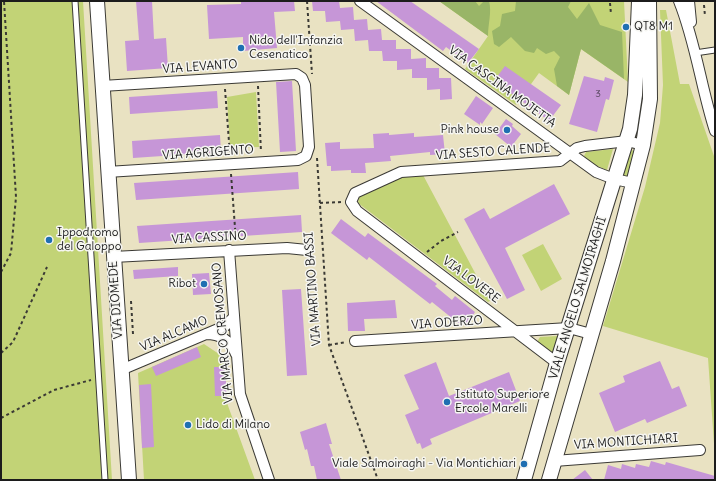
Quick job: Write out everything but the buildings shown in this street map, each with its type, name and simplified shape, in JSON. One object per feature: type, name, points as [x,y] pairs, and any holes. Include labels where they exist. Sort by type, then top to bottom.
[{"type":"street","name":"VIA DIOMEDE","points":[[97,1],[107,172],[129,480]]},
{"type":"street","name":"VIA CASCINA MOJETTA","points":[[360,1],[572,153],[596,172],[614,179],[633,183]]},
{"type":"street","name":"VIALE ANGELO SALMOIRAGHI","points":[[524,480],[557,362],[627,141],[635,95],[639,1]]},
{"type":"street","name":"VIALE ANGELO SALMOIRAGHI","points":[[549,480],[613,261],[643,145],[650,99],[649,1]]},
{"type":"street","points":[[679,1],[691,34]]},
{"type":"street","points":[[689,1],[691,34],[701,82],[712,110],[715,131]]},
{"type":"street","name":"VIA LEVANTO","points":[[102,86],[293,73],[300,75],[305,85],[309,147],[308,154]]},
{"type":"street","name":"VIA SESTO CALENDE","points":[[351,202],[358,190],[401,172],[560,161],[577,148],[585,146],[627,141],[643,145]]},
{"type":"street","name":"VIA AGRIGENTO","points":[[107,172],[298,160],[303,159],[308,154]]},
{"type":"street","name":"VIA LOVERE","points":[[351,202],[356,211],[517,331]]},
{"type":"street","name":"VIA CASSINO","points":[[113,257],[232,248],[287,248],[307,250]]},
{"type":"street","name":"VIA MARCO CREMOSANO","points":[[232,248],[234,317],[242,404],[269,480]]},
{"type":"street","name":"VIA ALCAMO","points":[[121,370],[225,326],[234,317]]},
{"type":"street","points":[[517,331],[569,328],[592,334]]},
{"type":"street","points":[[517,331],[557,362]]},
{"type":"street","name":"VIA ODERZO","points":[[356,341],[517,331]]},
{"type":"street","points":[[204,334],[212,334],[223,338],[232,347],[237,357]]},
{"type":"street","name":"VIA MONTICHIARI","points":[[554,461],[700,450]]},
{"type":"lane","points":[[75,1],[105,480]]},
{"type":"lane","points":[[695,54],[715,51]]},
{"type":"path","points":[[1,272],[11,253],[16,197],[4,1]]},
{"type":"path","points":[[307,1],[312,74]]},
{"type":"path","points":[[610,3],[611,14]]},
{"type":"path","points":[[704,5],[705,16]]},
{"type":"path","points":[[225,78],[230,160]]},
{"type":"path","points":[[257,81],[262,157]]},
{"type":"path","name":"VIA MARTINO BASSI","points":[[317,160],[329,345],[378,480]]},
{"type":"path","points":[[231,170],[232,248]]},
{"type":"path","points":[[320,203],[351,202]]},
{"type":"path","points":[[424,255],[441,241],[458,232]]},
{"type":"path","points":[[1,353],[13,342],[47,267]]},
{"type":"path","points":[[131,301],[133,334]]},
{"type":"path","points":[[329,345],[356,341]]},
{"type":"path","points":[[1,418],[54,390],[98,378]]},
{"type":"green space","name":"Ippodromo del Galoppo","points":[[1,1],[83,1],[112,480],[1,480]]},
{"type":"green space","points":[[439,1],[624,1],[628,82],[581,49],[569,95],[539,73],[516,105],[465,69],[488,36]]},
{"type":"green space","points":[[439,1],[475,1],[479,6],[484,1],[489,1],[490,14],[488,36]]},
{"type":"green space","points":[[516,1],[571,1],[568,7],[577,19],[589,3],[600,25],[622,32],[624,79],[581,49],[569,95],[557,86],[554,69],[560,57],[554,51],[546,54],[537,48],[534,53],[525,51],[511,37],[499,47],[494,44],[492,31],[500,26],[502,14],[515,11]]},
{"type":"green space","points":[[660,10],[666,10],[680,84],[689,84],[715,159],[715,458],[708,358],[603,326],[645,187],[660,123],[663,85]]},
{"type":"green space","points":[[256,92],[259,147],[230,148],[227,97]]},
{"type":"green space","points":[[613,149],[607,170],[592,164],[584,156],[586,152]]},
{"type":"green space","points":[[628,151],[635,151],[628,177],[623,176]]},
{"type":"green space","points":[[423,175],[490,301],[488,302],[358,203],[359,197],[399,177]]},
{"type":"green space","points":[[543,244],[562,279],[541,291],[522,255]]},
{"type":"green space","points":[[558,336],[553,355],[537,342],[540,337]]},
{"type":"green space","name":"Lido di Milano","points":[[204,344],[225,358],[227,403],[255,480],[144,480],[138,373]]},
{"type":"place","name":"QT8 M1","points":[[626,27]]},
{"type":"place","name":"Nido dell'Infanzia Cesenatico","points":[[241,48]]},
{"type":"place","name":"Pink house","points":[[507,130]]},
{"type":"place","name":"Ippodromo del Galoppo","points":[[49,240]]},
{"type":"place","name":"Ribot","points":[[204,284]]},
{"type":"place","name":"Istituto Superiore Ercole Marelli","points":[[447,402]]},
{"type":"place","name":"Lido di Milano","points":[[188,425]]},
{"type":"place","name":"Viale Salmoiraghi - Via Montichiari","points":[[524,464]]}]
